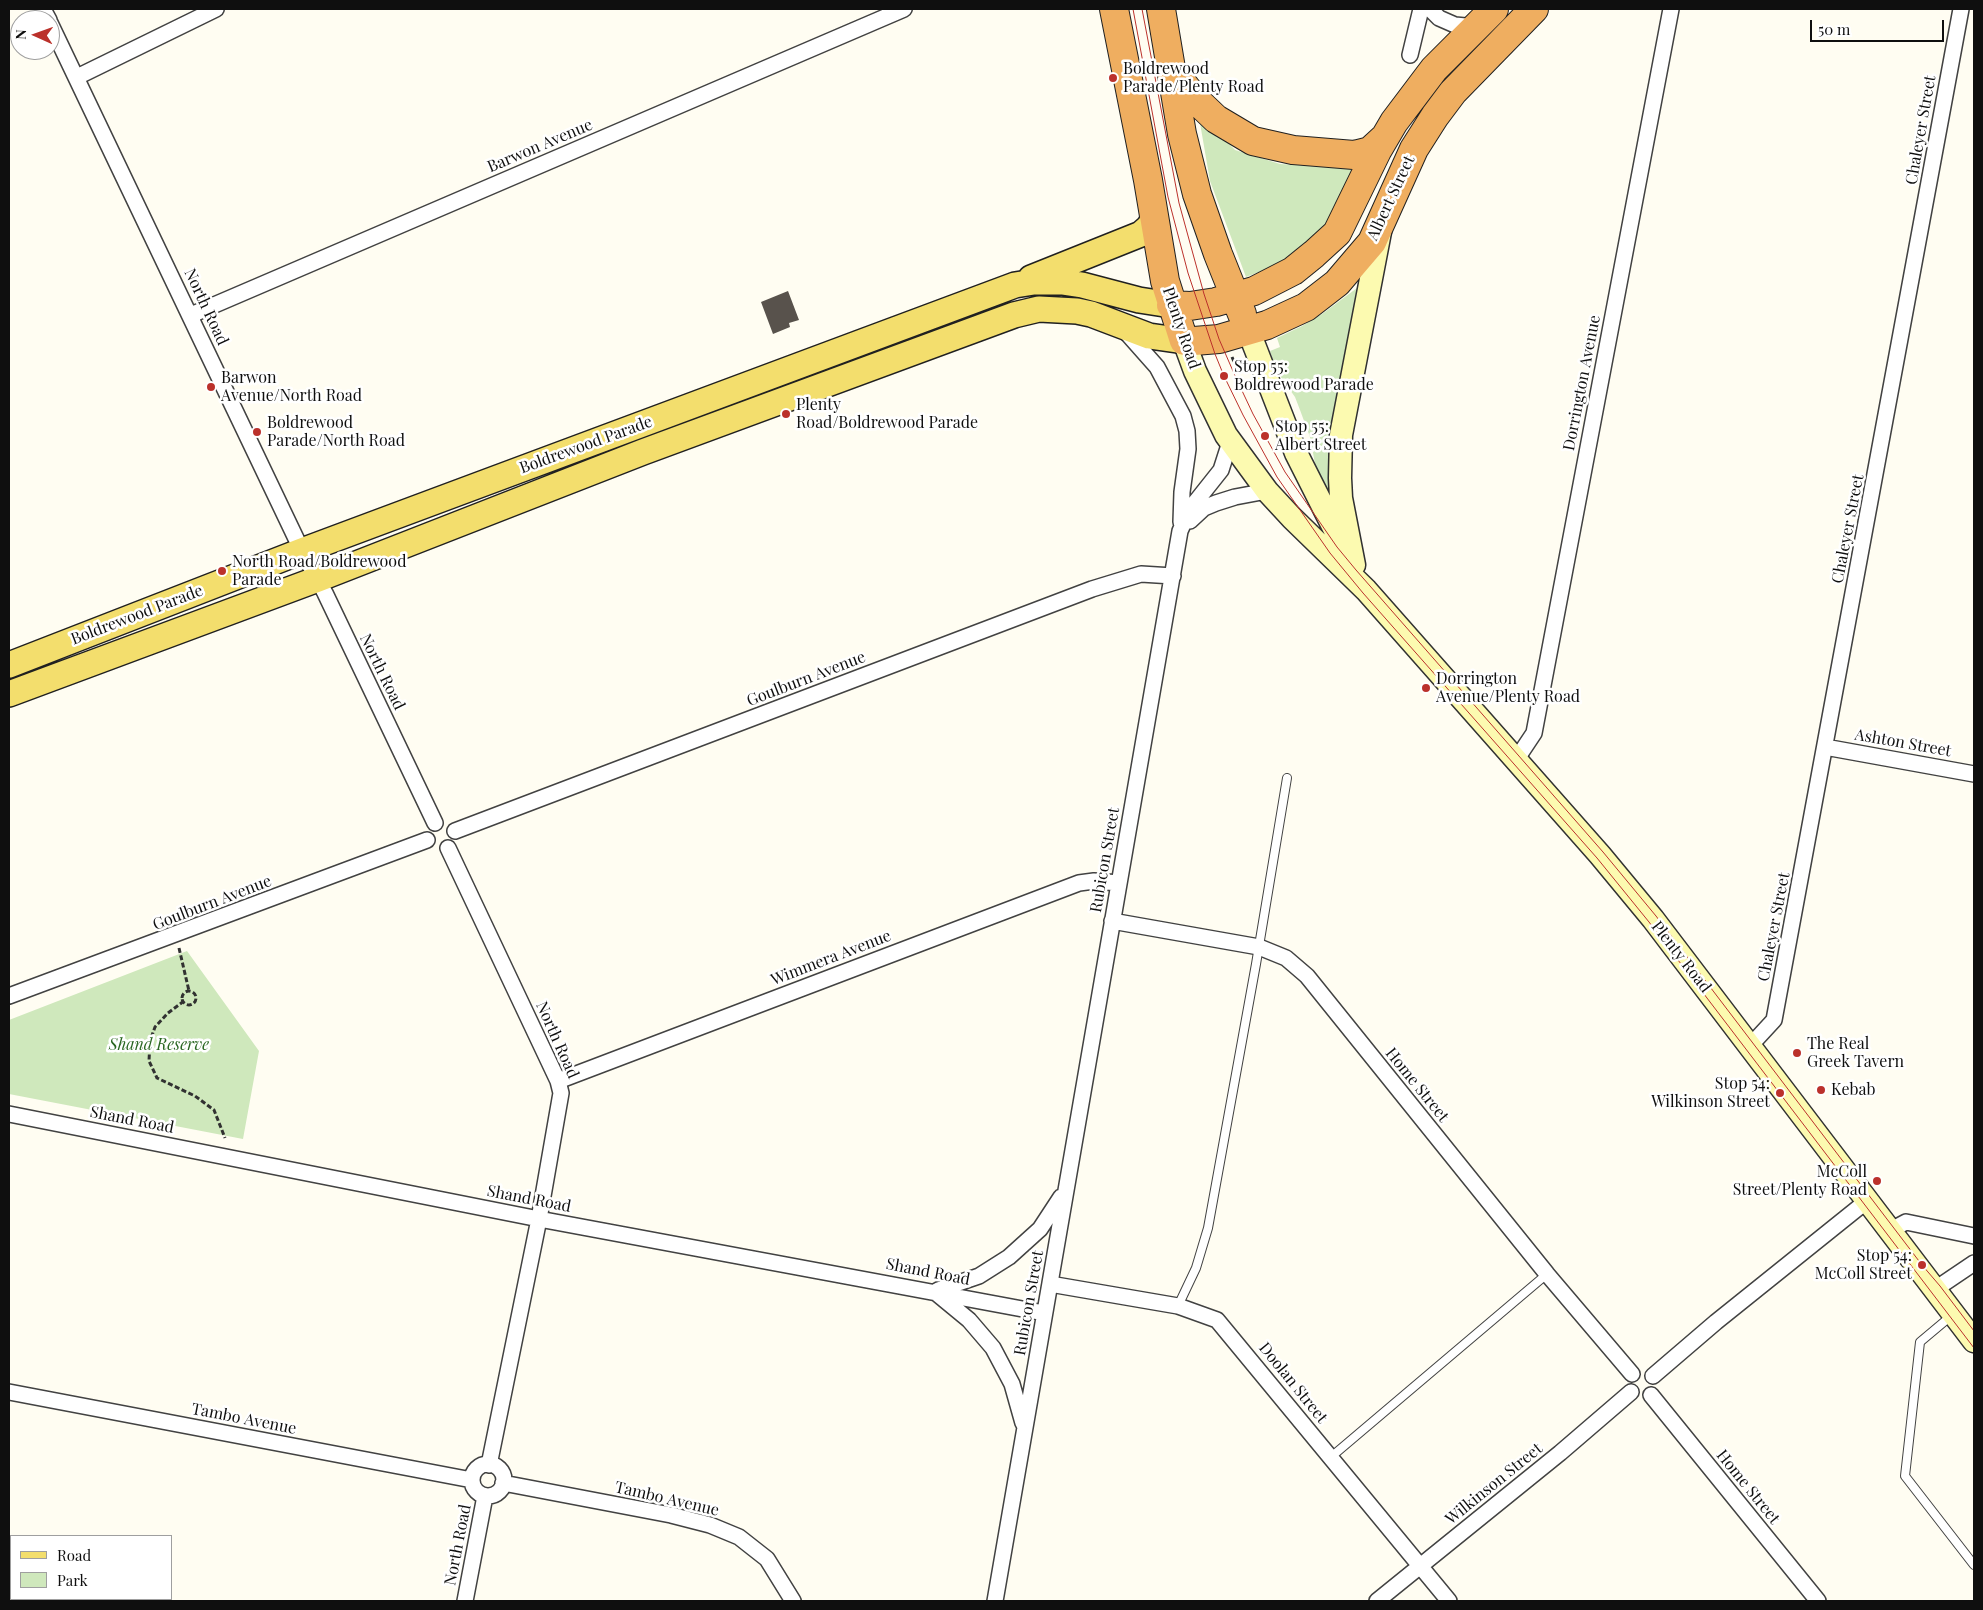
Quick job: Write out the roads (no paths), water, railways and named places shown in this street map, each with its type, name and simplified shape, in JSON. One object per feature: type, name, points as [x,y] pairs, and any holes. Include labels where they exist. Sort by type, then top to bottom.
[{"type":"highway","name":"Plenty Road","points":[[1114,9],[1172,305],[1184,341]]},
{"type":"highway","name":"Plenty Road","points":[[1161,9],[1182,134],[1197,194],[1249,332]]},
{"type":"highway","name":"Albert Street","points":[[1184,341],[1219,339],[1249,332],[1288,316],[1327,292],[1372,242],[1414,148],[1434,116],[1453,92],[1534,9]]},
{"type":"highway","name":"Albert Street","points":[[1172,305],[1199,305],[1236,298],[1263,287],[1293,271],[1314,254],[1336,232],[1383,139],[1394,122],[1434,69],[1485,18]]},
{"type":"highway","points":[[1170,67],[1208,112],[1223,125],[1253,141],[1293,150],[1354,155],[1370,151],[1383,139]]},
{"type":"main road","points":[[1015,285],[1140,234],[1150,227],[1154,218]]},
{"type":"main road","points":[[1354,565],[1341,498],[1341,435],[1373,263],[1384,218]]},
{"type":"main road","name":"Boldrewood Parade","points":[[9,665],[302,551],[1015,285],[1034,282],[1062,282],[1082,285],[1140,300],[1172,305]]},
{"type":"main road","name":"Boldrewood Parade","points":[[9,694],[318,579],[643,452],[942,340],[1026,312],[1052,308],[1077,311],[1091,314],[1149,336],[1184,341]]},
{"type":"main road","name":"Plenty Road","points":[[1249,332],[1296,453],[1366,590]]},
{"type":"main road","name":"Plenty Road","points":[[1184,341],[1203,387],[1230,442],[1267,491],[1366,590],[1600,855],[1653,919],[1974,1341]]},
{"type":"main road","points":[[633,428],[643,452]]},
{"type":"street","points":[[77,77],[216,9]]},
{"type":"street","name":"Barwon Avenue","points":[[191,316],[904,9]]},
{"type":"street","points":[[1410,55],[1421,9]]},
{"type":"street","points":[[1430,9],[1439,18],[1455,25],[1485,18]]},
{"type":"street","name":"Dorrington Avenue","points":[[1516,760],[1534,733],[1671,9]]},
{"type":"street","name":"Chaleyer Street","points":[[1750,1046],[1774,1020],[1961,9]]},
{"type":"street","name":"North Road","points":[[60,44],[302,551],[318,579],[435,823]]},
{"type":"street","name":"Boldrewood Parade","points":[[1118,325],[1138,345],[1160,372]]},
{"type":"street","name":"Rubicon Street","points":[[995,1601],[1179,537],[1182,492],[1188,459],[1187,431],[1179,407],[1160,372]]},
{"type":"street","name":"Rubicon Street","points":[[1179,537],[1190,509],[1221,470],[1230,442]]},
{"type":"street","name":"Rubicon Street","points":[[1179,537],[1188,523],[1204,508],[1235,497],[1267,491]]},
{"type":"street","name":"Goulburn Avenue","points":[[455,831],[1092,590],[1141,574],[1173,576]]},
{"type":"street","name":"Ashton Street","points":[[1825,747],[1974,774]]},
{"type":"street","points":[[445,822],[451,825],[455,831],[454,843],[448,848],[442,850],[434,849],[427,840],[428,828],[435,823],[445,822]]},
{"type":"street","name":"Goulburn Avenue","points":[[9,996],[427,840]]},
{"type":"street","name":"North Road","points":[[448,848],[558,1081],[561,1093],[539,1219],[489,1465]]},
{"type":"street","name":"Wimmera Avenue","points":[[558,1081],[1079,883],[1094,881],[1119,884]]},
{"type":"street","name":"Home Street","points":[[1112,921],[1259,947],[1286,958],[1307,976],[1546,1274],[1632,1374]]},
{"type":"street","name":"Shand Road","points":[[9,1114],[539,1219],[1044,1313]]},
{"type":"street","name":"Rubicon Street","points":[[934,1291],[979,1276],[1018,1250],[1047,1220],[1067,1182]]},
{"type":"street","points":[[1653,1376],[1716,1322],[1868,1200]]},
{"type":"street","points":[[1891,1230],[1906,1222],[1974,1236]]},
{"type":"street","points":[[1934,1290],[1974,1263]]},
{"type":"street","name":"Doolan Street","points":[[1050,1284],[1178,1306],[1217,1320],[1449,1601]]},
{"type":"street","name":"Rubicon Street","points":[[934,1291],[969,1320],[993,1348],[1012,1384],[1025,1428]]},
{"type":"street","points":[[1641,1371],[1653,1376],[1656,1384],[1651,1395],[1638,1398],[1631,1392],[1628,1381],[1632,1374],[1641,1371]]},
{"type":"street","name":"Tambo Avenue","points":[[9,1392],[472,1480]]},
{"type":"street","name":"Wilkinson Street","points":[[1378,1601],[1560,1453],[1631,1392]]},
{"type":"street","name":"Home Street","points":[[1651,1395],[1818,1601]]},
{"type":"street","points":[[489,1465],[500,1471],[503,1483],[497,1493],[485,1496],[476,1490],[472,1480],[478,1468],[489,1465]]},
{"type":"street","name":"Tambo Avenue","points":[[503,1483],[672,1515],[710,1525],[739,1537],[766,1559],[793,1601]]},
{"type":"street","name":"North Road","points":[[465,1601],[485,1496]]},
{"type":"lane","points":[[1178,1306],[1196,1268],[1208,1228],[1259,947],[1287,778]]},
{"type":"lane","points":[[1331,1458],[1546,1274]]},
{"type":"lane","points":[[1954,1314],[1920,1342],[1905,1476],[1974,1565]]},
{"type":"tram line","points":[[1133,9],[1168,197],[1188,273],[1224,376],[1277,477],[1330,553],[1363,593],[1597,858],[1649,922],[1974,1348]]},
{"type":"tram line","points":[[1142,9],[1179,203],[1204,294],[1219,339],[1236,378],[1253,414],[1285,472],[1337,547],[1356,570],[1603,852],[1656,916],[1974,1331]]},
{"type":"place","name":"Boldrewood Parade/Plenty Road","points":[[1113,78]]},
{"type":"place","name":"Stop 55: Boldrewood Parade","points":[[1224,376]]},
{"type":"place","name":"Barwon Avenue/North Road","points":[[211,387]]},
{"type":"place","name":"Plenty Road/Boldrewood Parade","points":[[786,414]]},
{"type":"place","name":"Boldrewood Parade/North Road","points":[[257,432]]},
{"type":"place","name":"Stop 55: Albert Street","points":[[1265,436]]},
{"type":"place","name":"North Road/Boldrewood Parade","points":[[222,571]]},
{"type":"place","name":"Dorrington Avenue/Plenty Road","points":[[1426,688]]},
{"type":"place","name":"The Real Greek Tavern","points":[[1797,1053]]},
{"type":"place","name":"Kebab","points":[[1821,1090]]},
{"type":"place","name":"Stop 54: Wilkinson Street","points":[[1780,1093]]},
{"type":"place","name":"McColl Street/Plenty Road","points":[[1877,1181]]},
{"type":"place","name":"Stop 54: McColl Street","points":[[1922,1265]]},
{"type":"park label","name":"Shand Reserve","points":[[159,1045]]}]
